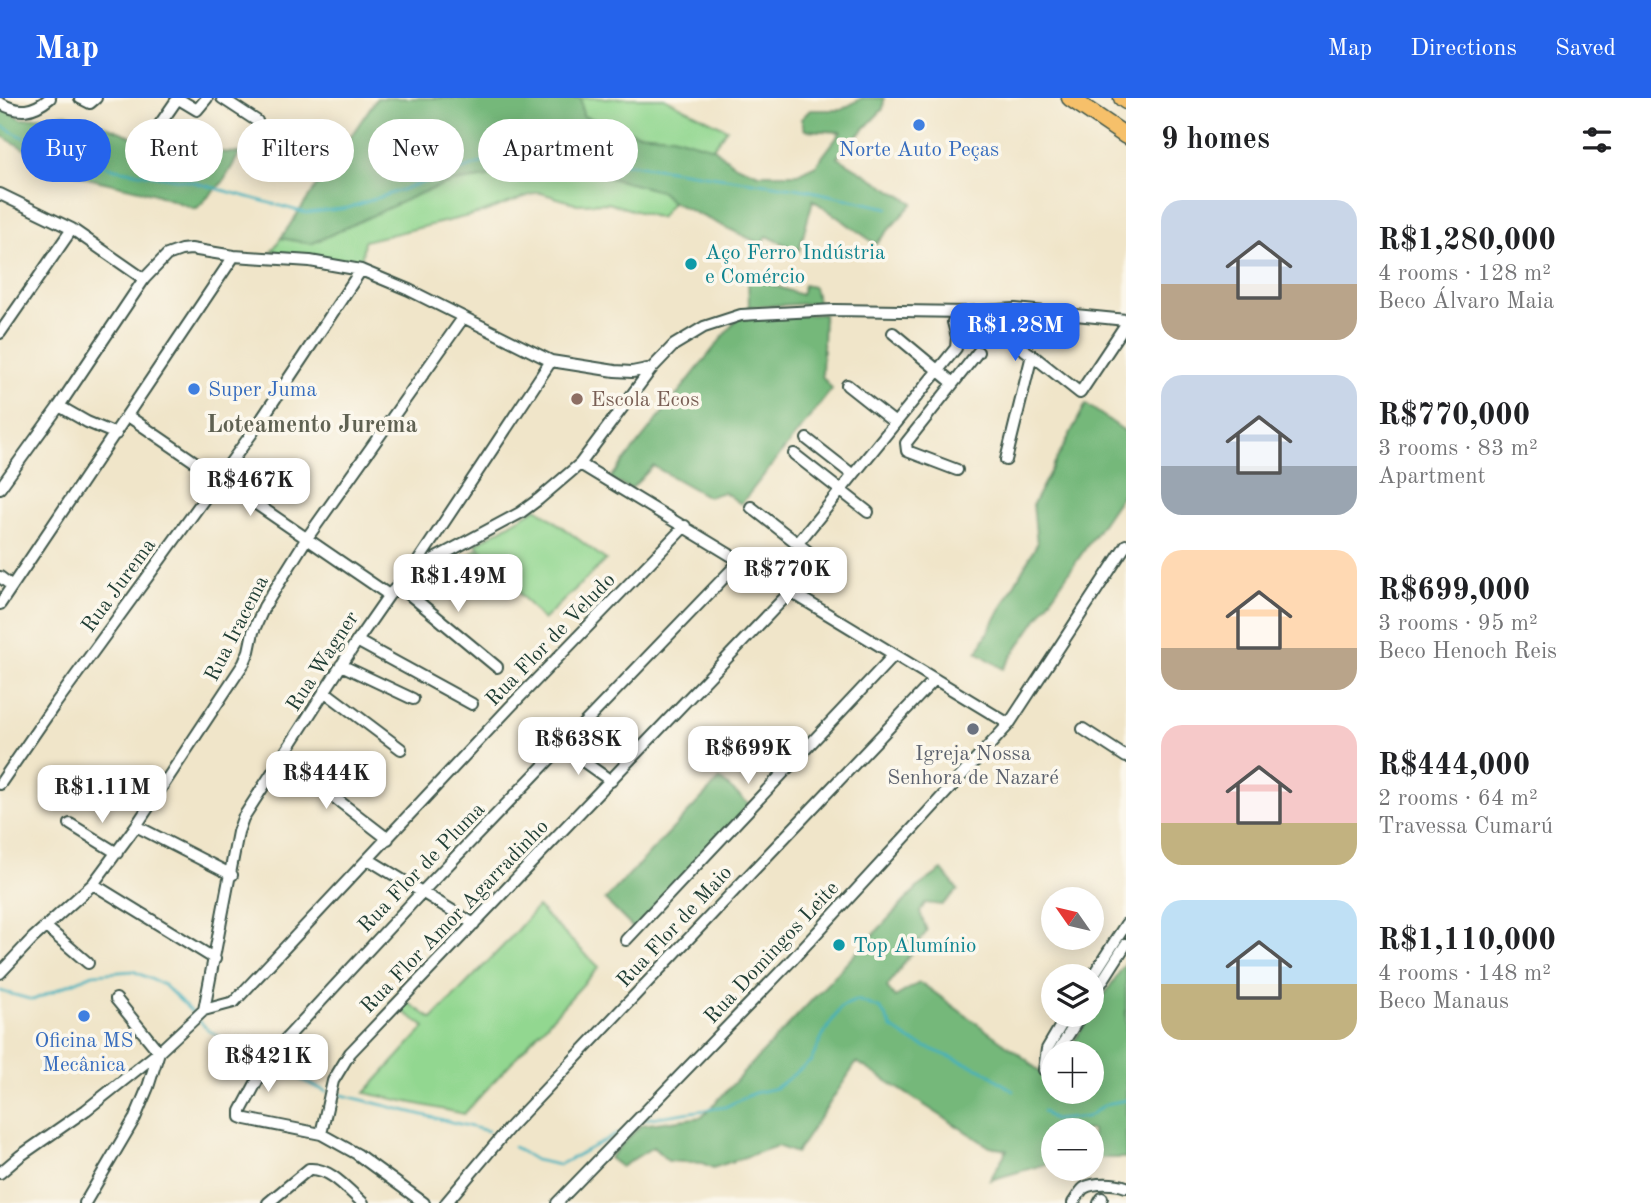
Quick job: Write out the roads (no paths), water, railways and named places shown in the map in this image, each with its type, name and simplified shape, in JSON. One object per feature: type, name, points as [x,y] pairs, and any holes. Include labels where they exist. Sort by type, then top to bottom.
[{"type":"highway","points":[[1070,98],[1126,136]]},
{"type":"highway","points":[[1122,98],[1126,101]]},
{"type":"street","points":[[0,103],[13,110],[25,112],[50,98]]},
{"type":"street","points":[[80,98],[90,103],[96,98]]},
{"type":"street","points":[[163,119],[177,98],[197,110],[206,98]]},
{"type":"street","points":[[222,98],[254,119]]},
{"type":"street","points":[[0,194],[72,229],[144,279]]},
{"type":"street","points":[[0,333],[72,229]]},
{"type":"street","points":[[1,485],[59,406],[144,279],[167,256],[181,250],[310,261],[361,270],[409,290],[551,361],[615,372],[652,368]]},
{"type":"street","points":[[0,604],[234,256]]},
{"type":"street","name":"Rua Jurema","points":[[0,784],[220,477],[361,270]]},
{"type":"street","name":"Rua Wagner","points":[[203,1011],[243,818],[356,640],[389,595],[412,571],[520,513],[580,464],[652,368],[674,345],[704,327],[741,315],[847,310],[967,312],[1015,309],[1126,322]]},
{"type":"street","points":[[967,312],[1032,355],[1080,393],[1126,322]]},
{"type":"street","name":"Rua Iracema","points":[[0,973],[93,884],[117,853],[244,663],[264,607],[307,538],[463,318]]},
{"type":"street","points":[[798,543],[956,348],[957,337],[953,322]]},
{"type":"street","points":[[893,333],[953,383]]},
{"type":"street","points":[[957,470],[907,451],[905,447],[978,352]]},
{"type":"street","points":[[1006,460],[1032,355]]},
{"type":"street","points":[[412,571],[551,361]]},
{"type":"street","points":[[847,385],[895,423]]},
{"type":"street","points":[[59,406],[116,434]]},
{"type":"street","points":[[128,416],[389,595]]},
{"type":"street","points":[[807,439],[853,475]]},
{"type":"street","points":[[794,454],[868,512]]},
{"type":"street","points":[[580,464],[1009,724]]},
{"type":"street","points":[[751,507],[825,565]]},
{"type":"street","name":"Rua Flor de Veludo","points":[[203,1011],[234,1002],[510,707],[685,526]]},
{"type":"street","name":"Rua Domingos Leite","points":[[557,1203],[790,962],[1009,724],[1126,545]]},
{"type":"street","name":"Rua Flor de Pluma","points":[[321,1134],[241,1117],[241,1111],[271,1055],[422,892],[740,561]]},
{"type":"street","points":[[0,578],[12,586]]},
{"type":"street","points":[[398,585],[497,667]]},
{"type":"street","name":"Rua Flor Amor Agarradinho","points":[[321,1134],[333,1081],[350,1053],[791,591]]},
{"type":"street","points":[[356,640],[472,704]]},
{"type":"street","points":[[626,940],[894,655]]},
{"type":"street","points":[[341,666],[413,699]]},
{"type":"street","name":"Rua Flor de Maio","points":[[446,1203],[509,1128],[935,679]]},
{"type":"street","points":[[324,691],[401,749]]},
{"type":"street","points":[[1083,729],[1126,757]]},
{"type":"street","points":[[563,747],[611,781]]},
{"type":"street","points":[[279,761],[335,798],[387,839]]},
{"type":"street","points":[[70,824],[117,853]]},
{"type":"street","points":[[136,826],[232,875]]},
{"type":"street","points":[[368,859],[474,924]]},
{"type":"street","points":[[93,884],[215,959]]},
{"type":"street","points":[[1100,964],[1126,924]]},
{"type":"street","points":[[46,927],[89,963]]},
{"type":"street","points":[[1104,978],[1126,944]]},
{"type":"street","points":[[116,999],[159,1052]]},
{"type":"street","points":[[0,1173],[159,1052],[203,1011]]},
{"type":"street","points":[[85,1203],[135,1118],[159,1052]]},
{"type":"street","points":[[321,1134],[357,1154],[424,1203]]},
{"type":"street","points":[[268,1203],[309,1169],[325,1170],[363,1203]]},
{"type":"street","points":[[1076,1202],[1087,1187],[1115,1184],[1126,1187]]},
{"type":"waterway","points":[[0,125],[30,141],[45,142],[115,169],[193,182],[306,213],[348,208],[490,160],[548,152],[807,190],[888,208]]},
{"type":"waterway","points":[[0,991],[33,1000],[93,974],[133,971],[164,985],[195,1015]]},
{"type":"waterway","points":[[644,1119],[725,1107],[754,1093],[776,1088],[811,1061],[823,1035],[841,1007],[857,1000],[881,1009],[892,1028],[913,1042],[983,1070],[1013,1091]]},
{"type":"waterway","points":[[199,1020],[208,1030],[264,1062]]},
{"type":"waterway","points":[[270,1065],[327,1092]]},
{"type":"waterway","points":[[334,1093],[488,1131]]},
{"type":"waterway","points":[[1043,1111],[1053,1120],[1087,1117],[1106,1104],[1126,1100]]},
{"type":"waterway","points":[[514,1147],[535,1160],[559,1165],[617,1134]]},
{"type":"place","name":"Norte Auto Peças","points":[[919,125]]},
{"type":"place","name":"Aço Ferro Indústria e Comércio","points":[[691,264]]},
{"type":"place","name":"Super Juma","points":[[194,389]]},
{"type":"place","name":"Escola Ecos","points":[[577,399]]},
{"type":"place","name":"Igreja Nossa Senhora de Nazaré","points":[[973,729]]},
{"type":"place","name":"Top Alumínio","points":[[839,945]]},
{"type":"place","name":"Oficina MS Mecânica","points":[[84,1016]]},
{"type":"district","name":"Loteamento Jurema","points":[[312,424]]}]
